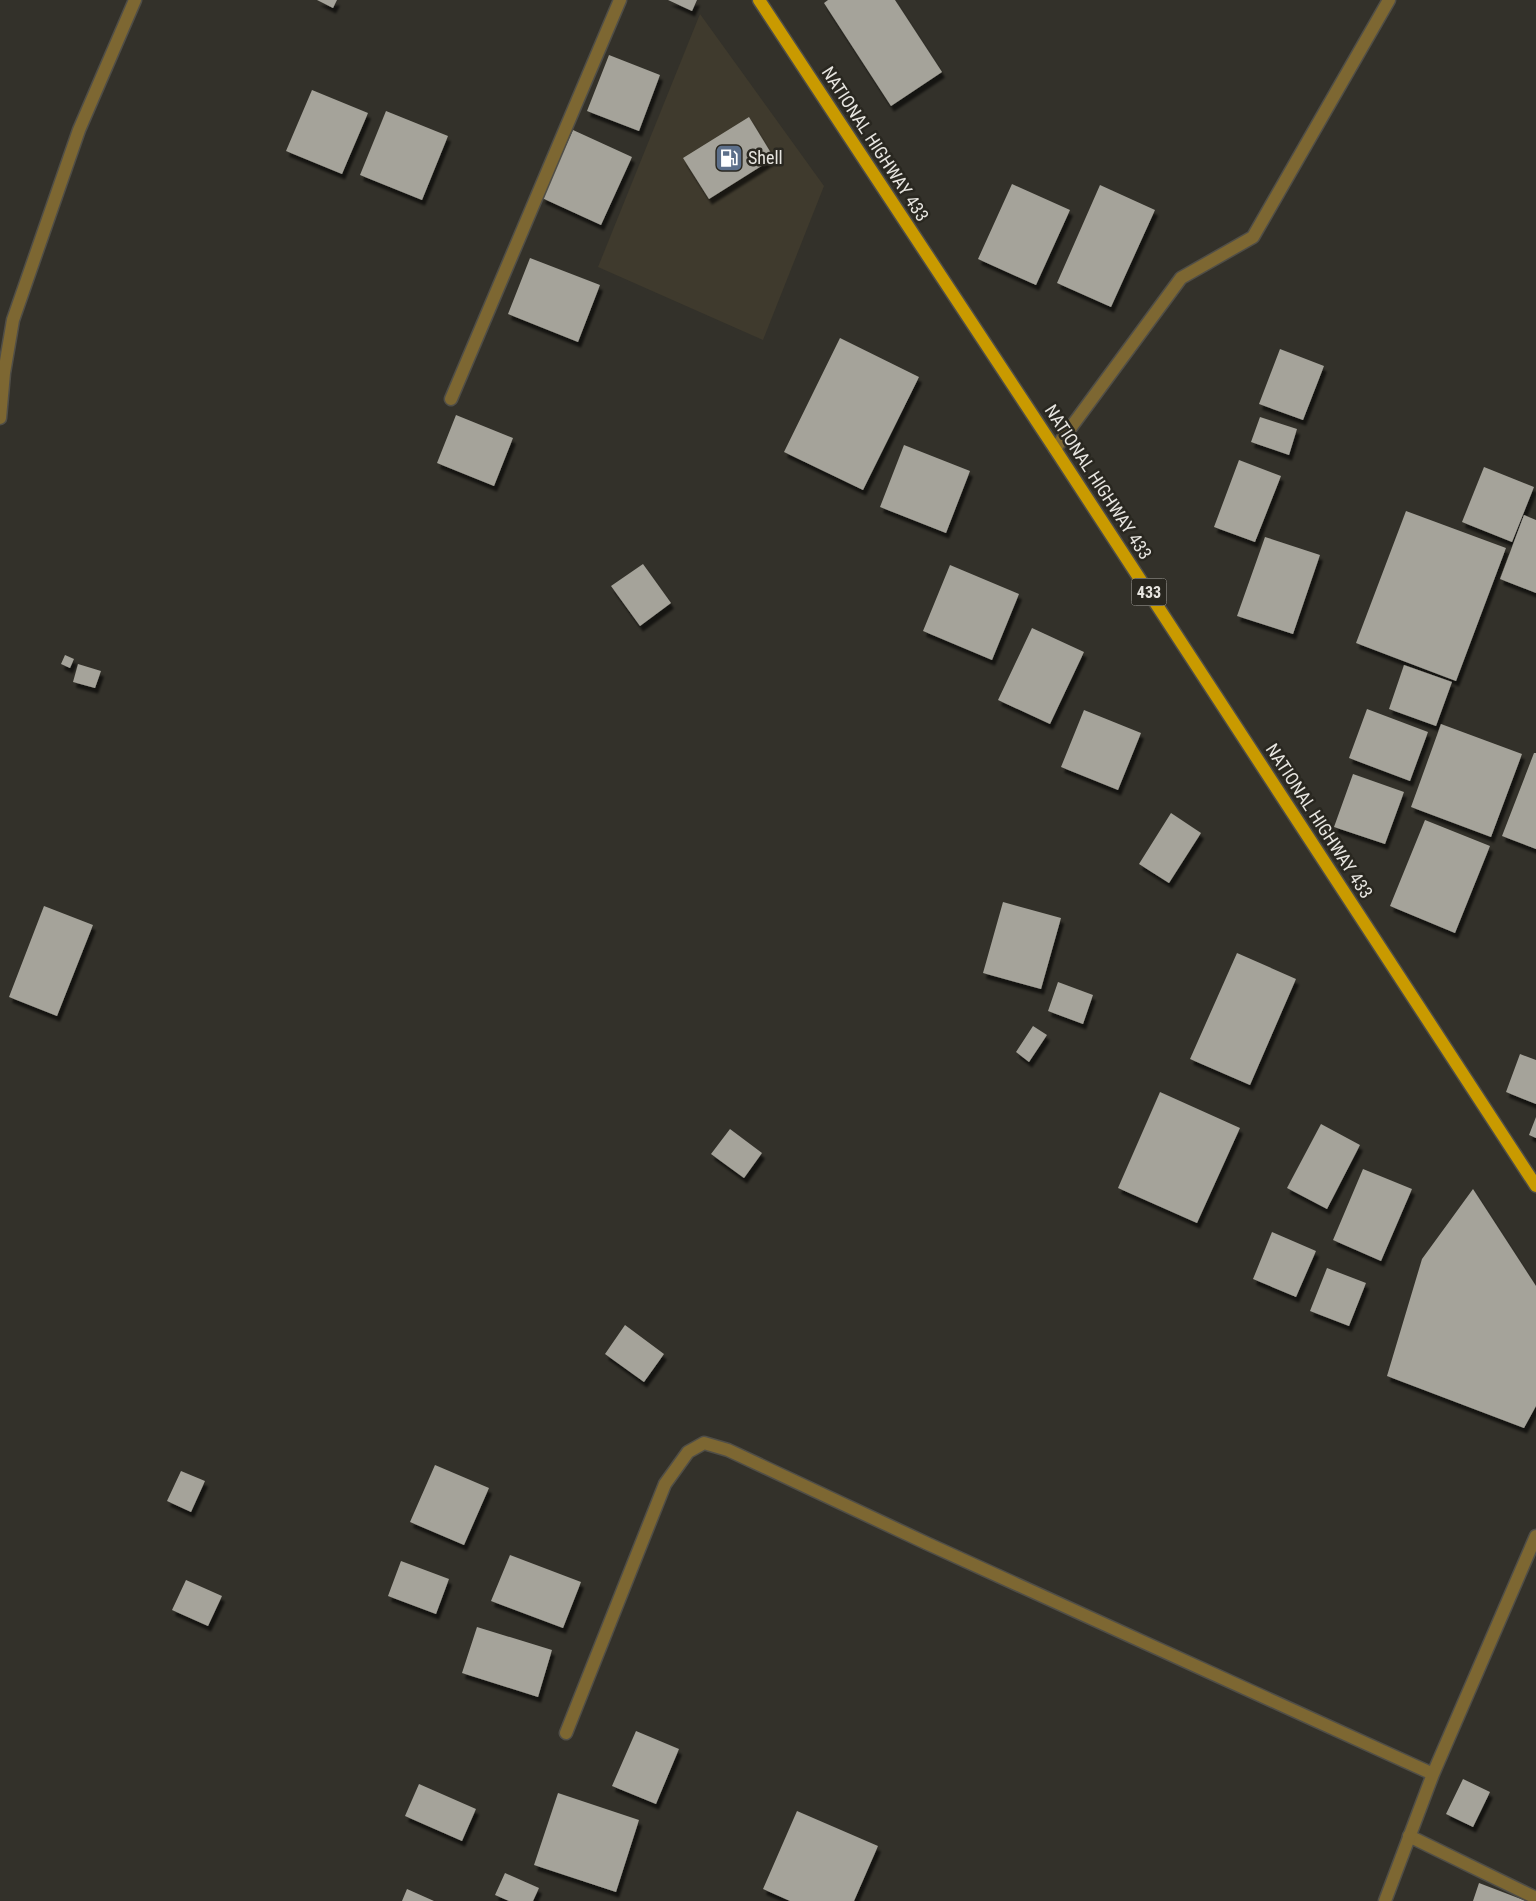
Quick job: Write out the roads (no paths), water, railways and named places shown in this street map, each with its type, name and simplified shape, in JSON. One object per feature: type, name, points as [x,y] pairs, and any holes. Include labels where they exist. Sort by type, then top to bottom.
[{"type":"main road","name":"NATIONAL HIGHWAY 433","points":[[759,0],[1055,449],[1536,1186]]},
{"type":"street","points":[[0,418],[4,373],[13,320],[80,130],[135,0]]},
{"type":"street","points":[[451,399],[620,0]]},
{"type":"street","points":[[1055,449],[1181,278],[1252,237],[1389,0]]},
{"type":"street","points":[[566,1732],[665,1484],[688,1452],[704,1443],[728,1450],[926,1543],[1433,1774]]},
{"type":"street","points":[[1385,1901],[1433,1774],[1536,1536]]},
{"type":"street","points":[[1409,1836],[1536,1898]]},
{"type":"place","name":"Shell","points":[[729,158]]}]
